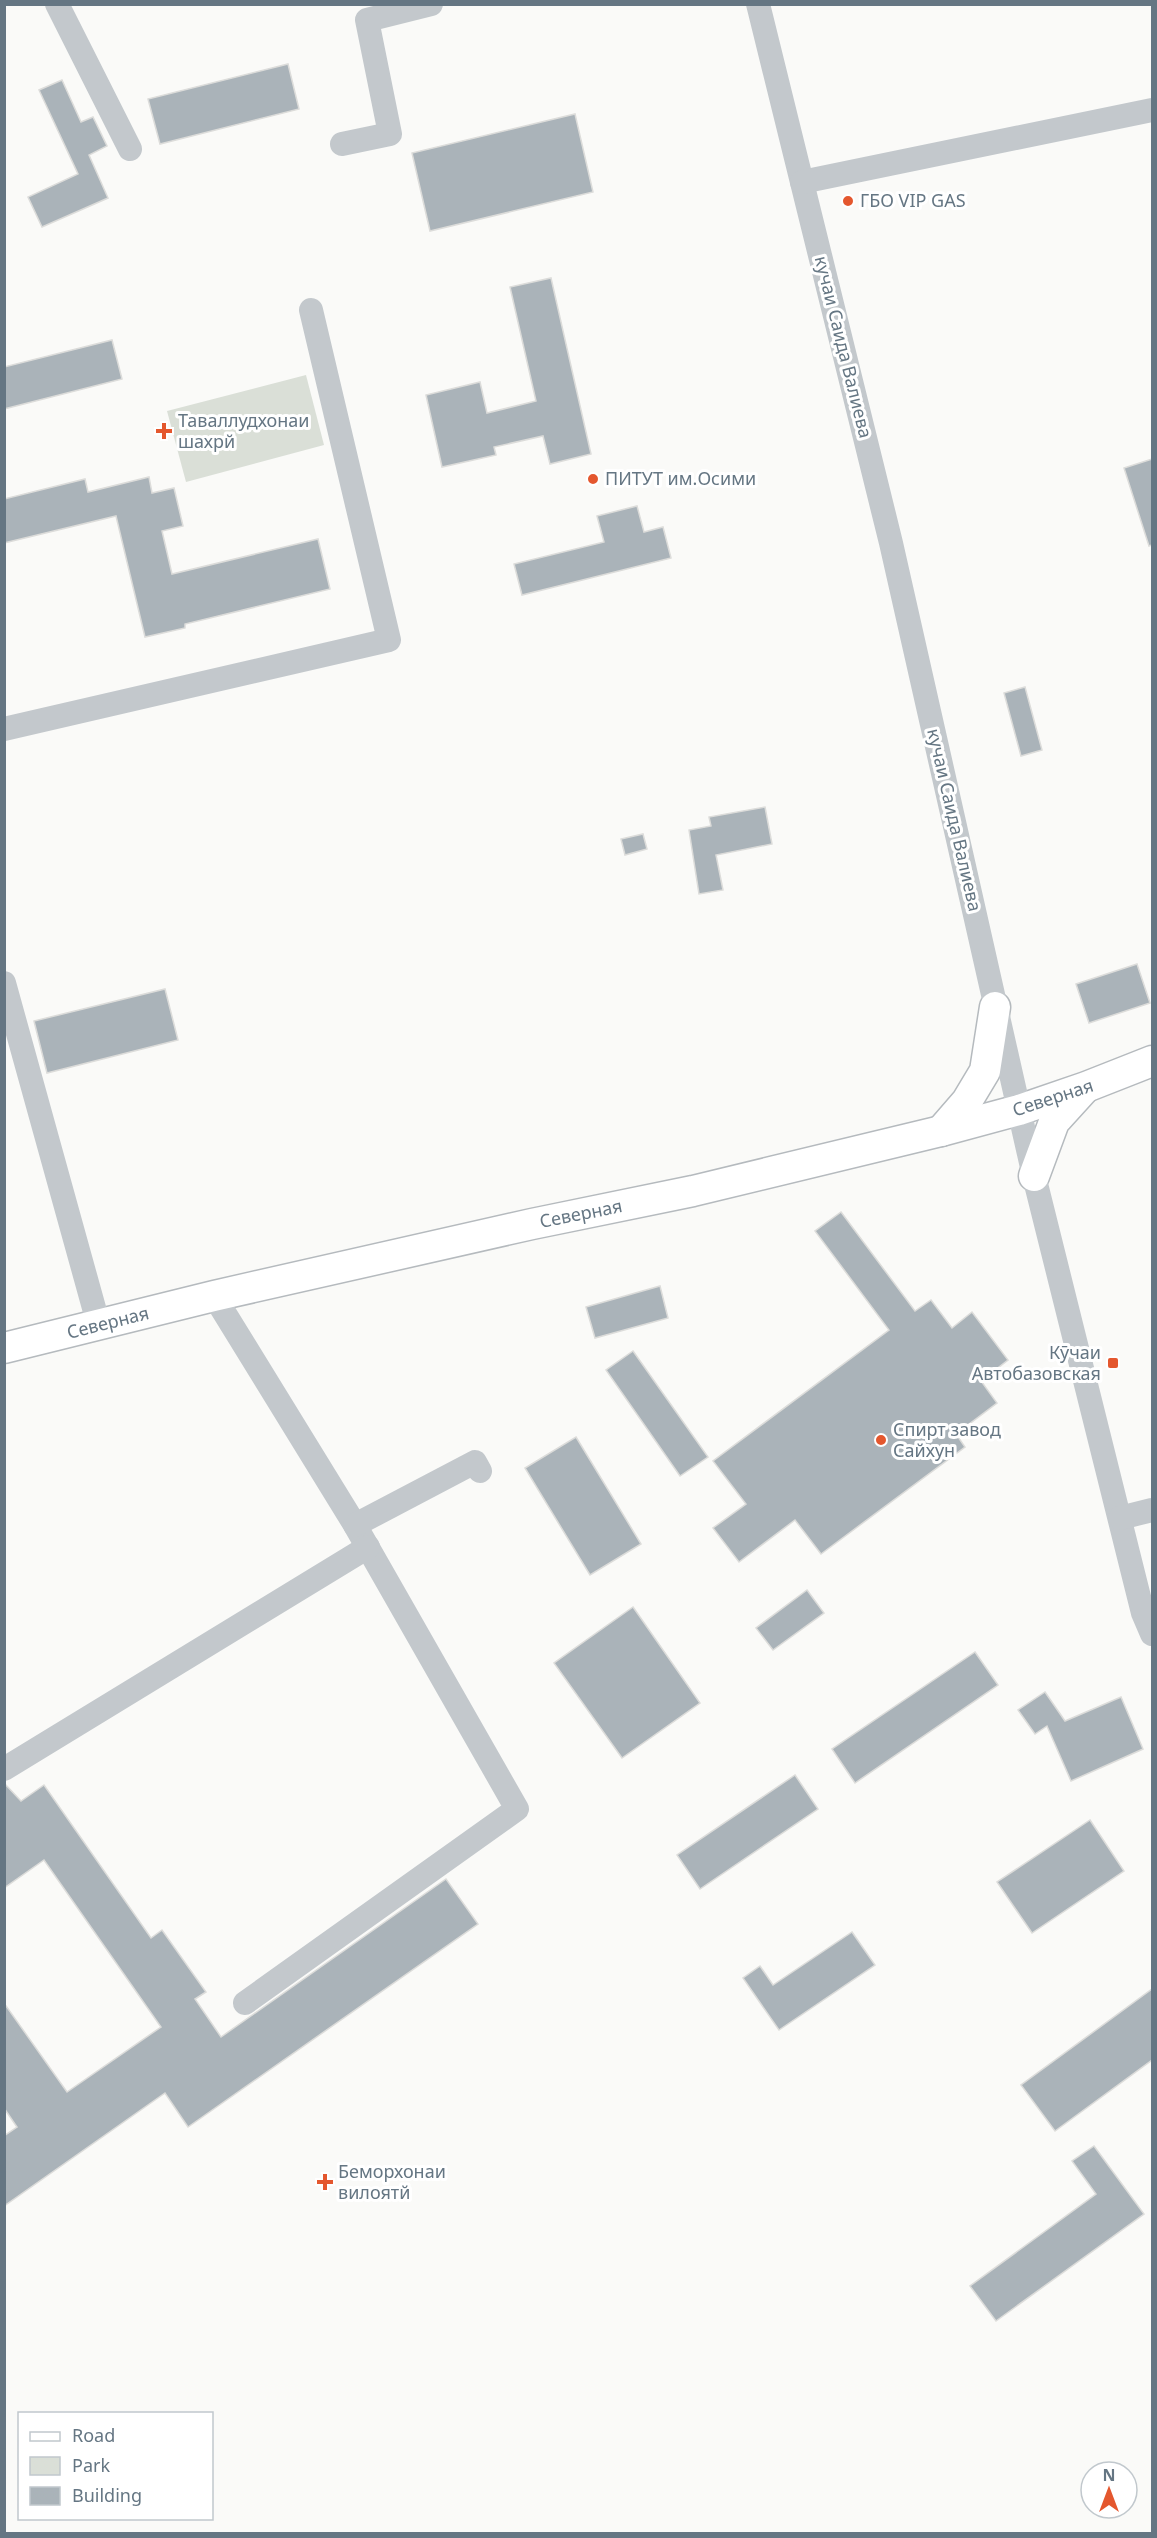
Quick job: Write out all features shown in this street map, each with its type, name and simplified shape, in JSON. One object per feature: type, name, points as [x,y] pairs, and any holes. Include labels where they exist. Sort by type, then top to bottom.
[{"type":"main road","points":[[941,1131],[967,1101],[985,1071],[995,1007]]},
{"type":"main road","name":"Северная","points":[[4,1348],[214,1296],[532,1224],[693,1191],[941,1131],[1018,1110],[1152,1061]]},
{"type":"main road","points":[[1034,1176],[1054,1122],[1086,1087]]},
{"type":"street","points":[[57,4],[130,149]]},
{"type":"street","points":[[342,144],[390,134],[367,20],[431,4]]},
{"type":"street","name":"кучаи Саида Валиева","points":[[758,4],[894,555],[957,826],[1018,1110],[1143,1612],[1152,1634]]},
{"type":"street","points":[[802,182],[1152,110]]},
{"type":"street","points":[[4,729],[388,640],[311,310]]},
{"type":"street","points":[[4,983],[99,1326]]},
{"type":"street","points":[[214,1296],[368,1547],[517,1809],[245,2003]]},
{"type":"street","points":[[355,1525],[475,1462],[480,1471]]},
{"type":"street","points":[[1120,1518],[1152,1510]]},
{"type":"street","points":[[4,1769],[368,1547]]},
{"type":"green space","points":[[306,375],[324,445],[186,482],[167,411]]},
{"type":"building","points":[[288,64],[299,109],[160,144],[148,99]]},
{"type":"building","points":[[62,80],[81,122],[93,117],[107,146],[89,155],[108,198],[42,227],[28,197],[78,174],[39,90]]},
{"type":"building","points":[[575,114],[593,192],[430,231],[412,153]]},
{"type":"building","points":[[551,278],[591,454],[550,464],[543,436],[494,447],[496,455],[442,467],[426,395],[480,382],[487,413],[536,401],[510,287]]},
{"type":"building","points":[[112,340],[122,379],[4,409],[4,367]]},
{"type":"building","points":[[1152,459],[1152,545],[1149,546],[1124,468]]},
{"type":"building","points":[[149,477],[152,493],[174,488],[183,526],[162,531],[172,574],[318,539],[330,589],[185,624],[185,628],[145,637],[116,516],[4,543],[4,499],[85,479],[88,492]]},
{"type":"building","points":[[637,506],[644,532],[663,527],[671,558],[522,595],[514,564],[604,542],[597,516]]},
{"type":"building","points":[[1025,687],[1042,750],[1021,756],[1004,693]]},
{"type":"building","points":[[765,807],[772,844],[716,855],[723,890],[699,894],[689,830],[711,826],[709,817]]},
{"type":"building","points":[[643,834],[647,849],[625,855],[621,839]]},
{"type":"building","points":[[1137,964],[1150,1003],[1089,1023],[1076,984]]},
{"type":"building","points":[[165,989],[178,1040],[47,1073],[34,1021]]},
{"type":"building","name":"Спирт завод Сайхун","points":[[841,1212],[915,1311],[931,1300],[952,1328],[972,1312],[1008,1360],[981,1381],[997,1403],[956,1434],[965,1447],[821,1554],[795,1520],[739,1562],[713,1528],[746,1504],[713,1461],[889,1330],[815,1231]]},
{"type":"building","points":[[660,1286],[668,1318],[595,1338],[586,1307]]},
{"type":"building","points":[[633,1351],[708,1457],[680,1476],[606,1370]]},
{"type":"building","points":[[576,1437],[641,1544],[590,1575],[525,1468]]},
{"type":"building","points":[[807,1590],[824,1613],[773,1650],[756,1628]]},
{"type":"building","points":[[633,1607],[700,1703],[622,1758],[554,1663]]},
{"type":"building","points":[[975,1652],[998,1685],[855,1783],[832,1749]]},
{"type":"building","points":[[1045,1692],[1065,1721],[1121,1697],[1143,1749],[1071,1781],[1047,1726],[1035,1734],[1018,1710]]},
{"type":"building","points":[[795,1775],[818,1809],[700,1889],[677,1855]]},
{"type":"building","points":[[4,1783],[21,1801],[44,1785],[151,1938],[162,1930],[206,1992],[195,1999],[221,2037],[446,1879],[478,1924],[188,2127],[165,2093],[4,2206],[4,2136],[17,2127],[4,2108],[4,2003],[67,2092],[161,2027],[44,1860],[4,1888]]},
{"type":"building","points":[[1090,1820],[1124,1871],[1032,1933],[997,1882]]},
{"type":"building","points":[[852,1932],[875,1965],[779,2030],[743,1978],[760,1966],[773,1985]]},
{"type":"building","points":[[1152,1989],[1152,2060],[1055,2131],[1021,2085]]},
{"type":"building","points":[[1094,2146],[1144,2214],[996,2321],[970,2286],[1096,2194],[1072,2161]]},
{"type":"place","name":"ГБО VIP GAS","points":[[848,201]]},
{"type":"place","name":"Таваллудхонаи шахрй","points":[[164,431]]},
{"type":"place","name":"ПИТУТ им.Осими","points":[[593,479]]},
{"type":"place","name":"Кӯчаи Автобазовская","points":[[1113,1363]]},
{"type":"place","name":"Спирт завод Сайхун","points":[[881,1440]]},
{"type":"place","name":"Беморхонаи вилоятй","points":[[325,2182]]}]
